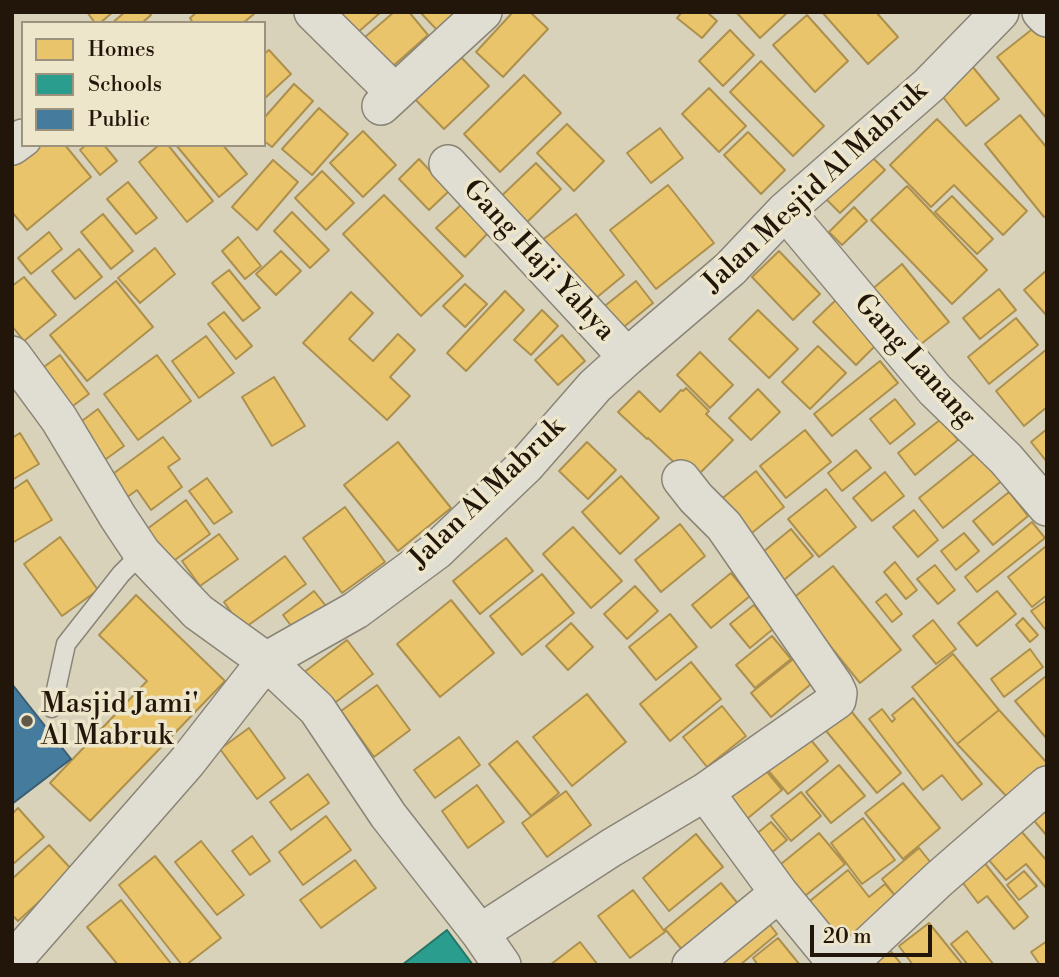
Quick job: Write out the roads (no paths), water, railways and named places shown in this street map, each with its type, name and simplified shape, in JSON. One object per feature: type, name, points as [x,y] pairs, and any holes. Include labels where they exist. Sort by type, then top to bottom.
[{"type":"street","points":[[313,12],[388,100],[483,12]]},
{"type":"street","name":"Jalan Mesjid Al Mabruk","points":[[627,357],[730,269],[785,211],[929,85],[1000,12]]},
{"type":"street","points":[[1041,12],[1047,18]]},
{"type":"street","name":"Gang Haji Yahya","points":[[448,164],[627,357]]},
{"type":"street","name":"Gang Lanang","points":[[785,211],[935,390],[1006,459],[1047,507]]},
{"type":"street","points":[[12,355],[59,419],[142,553],[198,612],[266,661],[317,709],[388,815],[502,965]]},
{"type":"street","name":"Jalan Al Mabruk","points":[[266,661],[356,610],[436,551],[526,465],[595,386],[627,357]]},
{"type":"street","points":[[480,933],[611,848],[705,792],[836,700],[838,693],[834,685],[724,526],[681,479]]},
{"type":"street","points":[[12,962],[187,762],[266,661]]},
{"type":"street","points":[[847,965],[939,879],[1047,785]]},
{"type":"street","points":[[705,792],[779,894],[838,965]]},
{"type":"street","points":[[691,965],[779,894]]},
{"type":"lane","points":[[52,708],[66,644],[121,574],[142,553]]},
{"type":"place","name":"Masjid Jami' Al Mabruk","points":[[27,721]]}]
